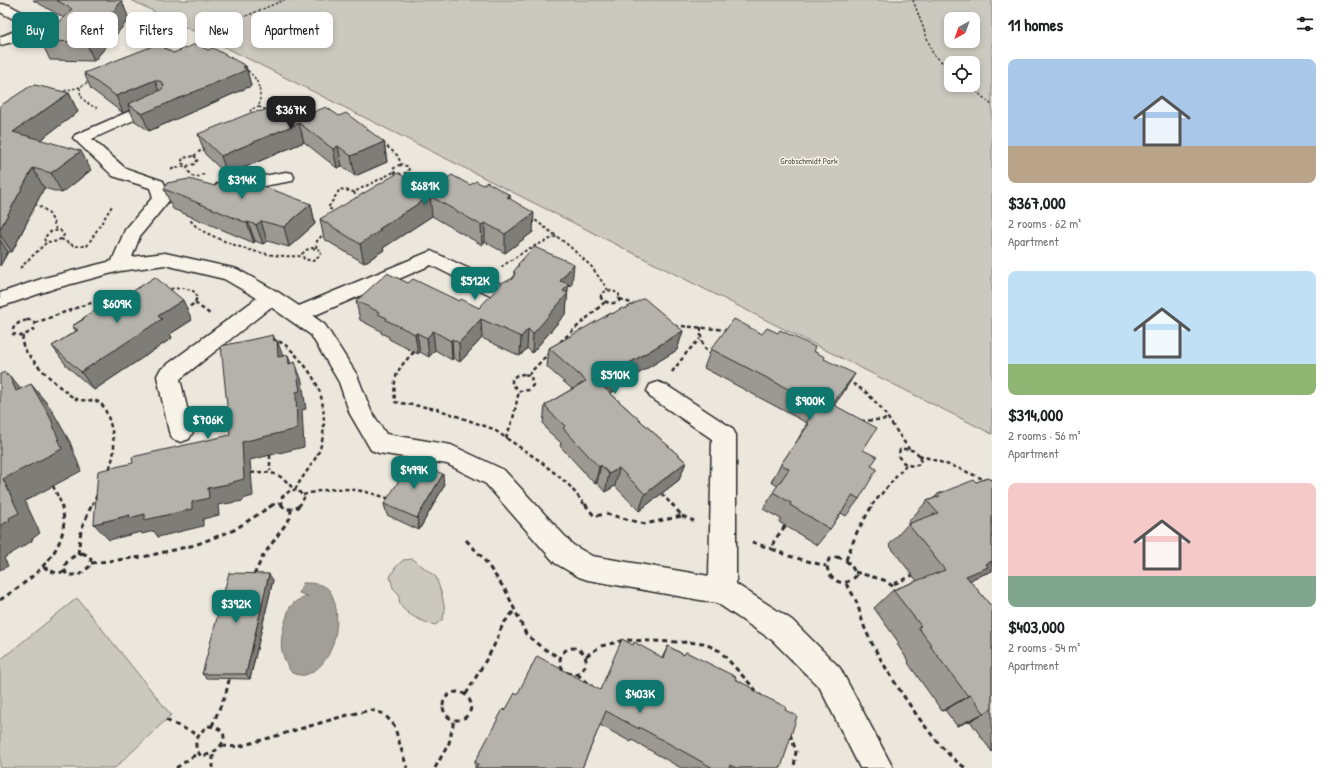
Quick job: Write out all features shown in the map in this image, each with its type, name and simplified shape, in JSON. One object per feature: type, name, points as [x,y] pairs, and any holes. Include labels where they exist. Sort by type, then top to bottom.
[{"type":"lane","points":[[0,8],[5,8],[32,23],[32,29],[17,36],[0,41]]},
{"type":"lane","points":[[120,265],[131,234],[170,197],[157,185],[119,172],[82,138],[162,102]]},
{"type":"lane","points":[[209,190],[286,177]]},
{"type":"lane","points":[[298,315],[431,256],[502,293]]},
{"type":"lane","points":[[0,300],[51,283],[120,265],[165,259],[230,274],[271,297],[318,330],[349,381],[361,414],[379,443],[451,455],[494,477],[564,554],[588,568],[722,591],[782,630],[830,678],[877,768]]},
{"type":"lane","points":[[181,432],[168,376],[271,297]]},
{"type":"lane","points":[[658,392],[724,436],[722,591]]},
{"type":"path","points":[[195,54],[220,27],[284,0]]},
{"type":"path","points":[[913,0],[933,54],[944,64]]},
{"type":"path","points":[[242,67],[253,76],[259,84],[261,94],[259,107]]},
{"type":"path","points":[[58,93],[80,87],[93,79]]},
{"type":"path","points":[[80,87],[79,94],[82,99],[119,121]]},
{"type":"path","points":[[976,92],[992,105]]},
{"type":"path","points":[[246,118],[251,114],[258,115],[264,113],[265,109],[259,107],[252,109],[249,112],[251,114]]},
{"type":"path","points":[[194,156],[198,159],[195,164],[187,166],[181,163],[183,158],[194,156],[210,142]]},
{"type":"path","points":[[382,142],[397,155],[402,165]]},
{"type":"path","points":[[394,172],[394,167],[402,165],[409,168],[406,173]]},
{"type":"path","points":[[335,217],[338,212],[328,208],[340,189],[354,192],[394,172],[400,174],[406,173],[413,178],[428,183],[446,186]]},
{"type":"path","points":[[354,192],[354,195],[360,202]]},
{"type":"path","points":[[29,204],[44,208],[50,213],[56,230],[63,233],[63,237],[61,239]]},
{"type":"path","points":[[14,272],[37,253],[47,242],[61,239],[74,246],[87,246],[112,206]]},
{"type":"path","points":[[196,213],[192,216],[191,221],[194,225],[225,242],[251,252],[282,257],[302,256],[307,260],[313,261],[318,258],[322,252],[316,248],[306,250],[302,256]]},
{"type":"path","points":[[527,215],[557,236],[591,266],[608,290],[617,293],[620,299],[641,307]]},
{"type":"path","points":[[316,248],[317,241],[329,227]]},
{"type":"path","points":[[47,242],[44,239],[45,236],[56,230]]},
{"type":"path","points":[[477,281],[528,250],[557,236]]},
{"type":"path","points":[[161,290],[185,289],[196,294],[197,299],[195,303],[181,311]]},
{"type":"path","points":[[605,302],[601,296],[603,292],[608,290]]},
{"type":"path","points":[[36,323],[87,304],[127,295]]},
{"type":"path","points":[[559,343],[605,302],[614,303],[620,299]]},
{"type":"path","points":[[31,320],[36,323],[34,330],[23,336],[13,334],[12,332],[13,327],[19,322],[31,320]]},
{"type":"path","points":[[669,323],[674,327]]},
{"type":"path","points":[[701,327],[700,339],[706,352],[713,356]]},
{"type":"path","points":[[670,328],[701,327],[732,330]]},
{"type":"path","points":[[23,336],[22,342],[26,352],[57,384],[76,399],[98,402],[103,406],[111,427],[114,447],[112,464],[106,475]]},
{"type":"path","points":[[658,392],[688,351],[700,339]]},
{"type":"path","points":[[266,341],[275,340],[284,344],[294,352],[314,378],[320,392],[323,436],[320,450],[311,465],[299,479],[295,490]]},
{"type":"path","points":[[528,375],[554,348]]},
{"type":"path","points":[[414,352],[396,370],[394,386],[395,402],[437,409],[493,429],[540,461],[568,484],[594,516],[602,513],[614,515],[631,522],[647,524],[682,516],[662,494]]},
{"type":"path","points":[[517,375],[528,375],[533,380],[534,385],[530,390],[519,391],[512,384],[512,378],[517,375]]},
{"type":"path","points":[[843,378],[866,392],[881,408],[909,449],[919,456],[958,468],[992,483]]},
{"type":"path","points":[[506,438],[513,419],[519,391]]},
{"type":"path","points":[[858,422],[889,419]]},
{"type":"path","points":[[909,449],[900,450],[898,455],[900,460],[906,465],[914,466],[920,464],[921,462],[919,456]]},
{"type":"path","points":[[270,455],[270,471]]},
{"type":"path","points":[[846,560],[862,522],[878,497],[906,465]]},
{"type":"path","points":[[252,473],[274,471],[289,482],[295,490],[298,490],[303,495],[304,498],[302,504],[292,510],[284,509],[281,503],[284,494],[295,490]]},
{"type":"path","points":[[0,600],[42,567],[58,547],[62,533],[64,516],[61,502],[53,486]]},
{"type":"path","points":[[78,554],[80,530],[101,486]]},
{"type":"path","points":[[303,495],[324,489],[338,489],[378,495],[396,502]]},
{"type":"path","points":[[91,563],[142,557],[179,550],[229,533],[272,505],[281,503]]},
{"type":"path","points":[[248,575],[255,575],[263,556],[290,518],[292,510]]},
{"type":"path","points":[[785,526],[774,541],[772,549],[789,556],[826,566]]},
{"type":"path","points":[[466,540],[483,558],[506,591],[526,634],[541,647],[560,658]]},
{"type":"path","points":[[42,567],[56,573],[65,572],[70,576],[79,576],[87,570],[91,563],[89,556],[82,553],[78,554],[67,562],[65,572]]},
{"type":"path","points":[[846,584],[853,580],[856,576],[850,563],[842,558],[829,559],[826,566],[827,570],[836,581],[846,584],[856,601],[866,631],[885,667],[933,737],[966,768]]},
{"type":"path","points":[[855,572],[883,579],[894,584],[899,591]]},
{"type":"path","points":[[894,584],[913,575]]},
{"type":"path","points":[[466,694],[493,648],[503,624],[514,611]]},
{"type":"path","points":[[586,656],[601,646],[626,640],[703,643],[720,652],[766,702]]},
{"type":"path","points":[[577,674],[585,669],[586,656],[580,649],[572,648],[564,650],[560,658],[561,667],[568,673],[577,674],[594,688]]},
{"type":"path","points":[[212,726],[226,693],[231,671]]},
{"type":"path","points":[[458,691],[466,694],[471,703],[470,712],[463,719],[454,720],[446,715],[444,711],[444,701],[450,693],[458,691]]},
{"type":"path","points":[[222,746],[238,747],[344,716],[371,710],[384,714],[394,725],[407,768]]},
{"type":"path","points":[[166,720],[198,735]]},
{"type":"path","points":[[435,768],[449,743],[454,720]]},
{"type":"path","points":[[212,726],[221,728],[224,740],[222,746],[214,754],[205,756],[198,753],[195,745],[198,735],[204,729],[212,726]]},
{"type":"path","points":[[789,730],[794,742],[797,757],[794,768]]},
{"type":"path","points":[[176,768],[198,753]]},
{"type":"path","points":[[213,768],[214,754]]},
{"type":"green space","name":"Grobschmidt Park","points":[[131,0],[992,0],[992,434],[226,48],[243,48],[243,12],[195,12],[195,32],[187,28],[187,12],[155,12]]},
{"type":"green space","points":[[413,559],[436,577],[442,595],[445,611],[442,620],[435,625],[410,615],[402,608],[399,601],[399,594],[393,588],[390,577],[395,568],[403,560]]},
{"type":"green space","points":[[77,598],[171,715],[115,768],[0,768],[0,660]]},
{"type":"shaded area","points":[[303,583],[318,584],[329,590],[335,604],[337,614],[335,635],[328,655],[322,664],[314,671],[305,675],[292,673],[285,660],[281,641],[290,607],[296,601],[308,596],[299,593]]},
{"type":"building","points":[[56,0],[122,1],[112,12],[69,12],[72,9]]},
{"type":"building","points":[[67,14],[67,42],[59,41],[59,22]]},
{"type":"building","points":[[195,44],[195,48],[204,48],[208,50],[213,48],[246,66],[243,67],[246,70],[142,114],[128,104],[161,90],[164,86],[162,82],[155,80],[116,96],[84,73],[148,48],[165,48],[173,53]]},
{"type":"building","points":[[35,85],[69,93],[13,132],[81,151],[51,173],[33,168],[0,229],[0,106],[29,87]]},
{"type":"building","points":[[282,103],[301,117],[326,107],[339,116],[346,113],[384,142],[351,156],[338,146],[333,149],[299,123],[221,156],[198,134],[253,112],[262,111]]},
{"type":"building","points":[[398,173],[428,191],[452,175],[470,185],[476,181],[483,185],[487,182],[510,195],[507,197],[534,213],[505,234],[485,223],[481,225],[430,196],[379,229],[381,230],[360,244],[320,219]]},
{"type":"building","points":[[230,174],[311,204],[284,227],[261,221],[256,225],[247,223],[164,189],[167,183],[189,179],[215,186]]},
{"type":"building","points":[[534,247],[574,264],[560,281],[569,284],[563,291],[568,293],[533,334],[528,329],[521,337],[481,319],[459,343],[452,339],[451,341],[433,331],[427,338],[386,320],[387,318],[378,314],[379,312],[356,301],[387,273],[408,283],[413,279],[459,301],[461,299],[479,308],[503,282],[512,279],[515,274],[514,271],[519,265],[518,264]]},
{"type":"building","points":[[155,277],[183,300],[158,316],[162,319],[81,372],[52,346],[78,330],[72,326],[84,319],[83,318],[129,291],[130,293]]},
{"type":"building","points":[[644,298],[683,331],[616,371],[618,373],[600,384],[686,462],[645,494],[619,468],[609,474],[601,465],[599,467],[563,428],[565,426],[548,410],[545,405],[586,381],[549,348],[611,313],[612,314],[622,308],[624,309]]},
{"type":"building","points":[[734,319],[762,334],[767,328],[778,333],[780,330],[815,347],[813,351],[825,357],[824,359],[855,374],[832,404],[877,428],[863,450],[877,457],[871,466],[877,469],[859,499],[853,495],[830,529],[790,505],[791,503],[773,492],[789,469],[781,464],[809,424],[807,422],[819,405],[711,349]]},
{"type":"building","points":[[273,335],[274,341],[277,340],[278,357],[288,355],[289,364],[295,362],[300,391],[296,392],[297,429],[242,442],[244,479],[233,483],[208,488],[209,498],[192,502],[192,509],[145,520],[145,514],[129,518],[130,515],[94,524],[98,471],[133,463],[132,457],[230,435],[221,346]]},
{"type":"building","points":[[5,372],[7,376],[9,375],[16,391],[31,384],[51,419],[62,449],[3,479],[19,513],[9,518],[10,520],[0,526],[0,374]]},
{"type":"building","points":[[411,462],[443,474],[417,518],[384,504]]},
{"type":"building","points":[[988,478],[990,480],[992,479],[992,561],[986,564],[988,567],[966,576],[992,607],[992,709],[984,713],[971,695],[968,696],[930,646],[932,646],[918,627],[921,626],[893,590],[945,570],[908,524],[938,513],[927,501],[940,496],[938,494],[974,480],[976,482]]},
{"type":"building","points":[[229,573],[269,574],[246,674],[202,674]]},
{"type":"building","points":[[622,639],[633,645],[634,642],[663,658],[668,646],[684,655],[686,652],[736,677],[735,679],[754,689],[753,691],[786,707],[785,710],[797,716],[781,768],[736,768],[730,765],[729,768],[713,768],[639,727],[639,729],[606,711],[582,768],[476,768],[478,764],[475,762],[503,709],[505,711],[515,693],[517,695],[537,656],[600,690]]}]
